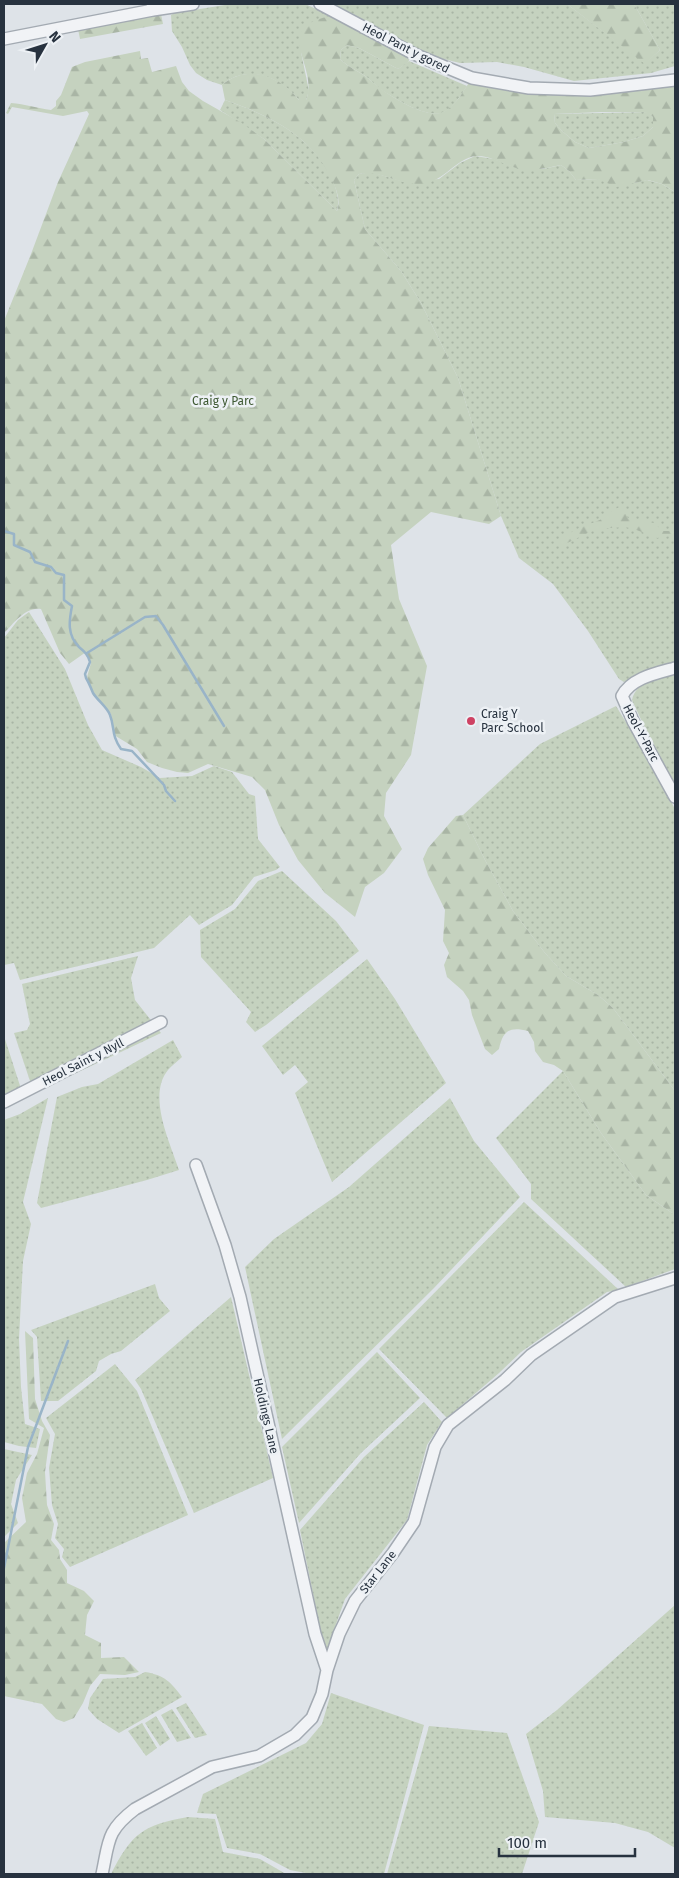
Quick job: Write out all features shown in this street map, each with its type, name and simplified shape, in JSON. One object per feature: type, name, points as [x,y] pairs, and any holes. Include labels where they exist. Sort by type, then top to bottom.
[{"type":"street","points":[[4,39],[153,7],[194,4]]},
{"type":"street","name":"Heol Pant y gored","points":[[320,4],[414,54],[472,78],[529,88],[590,90],[675,80]]},
{"type":"street","name":"Heol-Y-Parc","points":[[675,668],[639,680],[625,690],[622,696],[633,721],[675,797]]},
{"type":"street","name":"Heol Saint y Nyll","points":[[4,1102],[161,1022]]},
{"type":"street","name":"Holdings Lane","points":[[196,1165],[226,1245],[240,1297],[315,1634],[327,1670]]},
{"type":"street","name":"Star Lane","points":[[102,1874],[110,1834],[129,1814],[212,1767],[259,1756],[295,1735],[312,1718],[322,1694],[327,1670],[339,1634],[355,1601],[393,1553],[414,1522],[435,1446],[448,1426],[505,1380],[531,1355],[615,1297],[675,1278]]},
{"type":"green space","points":[[231,4],[305,4],[332,16],[301,52],[309,91],[306,100],[299,100],[273,79],[263,76],[242,75],[232,78],[222,85],[207,80],[196,73],[172,31],[171,15]]},
{"type":"green space","points":[[334,4],[567,4],[645,63],[660,50],[634,4],[675,4],[675,66],[651,73],[574,81],[524,67],[497,62],[460,63],[431,56]]},
{"type":"green space","points":[[567,4],[634,4],[660,50],[645,64]]},
{"type":"green space","points":[[160,9],[163,24],[80,39],[77,24]]},
{"type":"green space","name":"Craig y Parc","points":[[332,16],[414,54],[407,63],[398,69],[359,48],[347,45],[341,50],[340,59],[394,98],[421,111],[430,113],[445,111],[453,105],[472,78],[529,88],[675,80],[675,192],[662,184],[648,180],[616,187],[598,179],[576,180],[561,165],[527,170],[481,156],[462,161],[437,179],[422,184],[406,183],[368,173],[359,174],[354,180],[365,229],[401,271],[421,303],[458,378],[501,516],[489,524],[431,512],[391,545],[399,599],[427,666],[411,755],[386,793],[384,816],[402,849],[384,873],[365,887],[355,917],[325,893],[298,860],[279,825],[265,790],[252,777],[208,764],[188,773],[162,768],[147,762],[137,749],[114,735],[111,714],[93,695],[87,677],[91,663],[86,652],[69,664],[60,653],[41,609],[30,610],[25,613],[4,633],[4,321],[58,182],[89,114],[87,111],[63,116],[12,107],[8,114],[6,113],[11,103],[51,110],[56,106],[56,101],[61,95],[72,67],[85,62],[140,51],[141,59],[148,58],[152,72],[176,66],[182,82],[189,91],[264,139],[337,211],[338,198],[335,186],[312,150],[287,128],[257,112],[225,100],[222,85],[232,78],[242,75],[263,75],[282,84],[299,100],[306,100],[309,87],[299,38],[303,29],[313,21]],"holes":[[[647,112],[653,117],[653,127],[643,136],[624,142],[589,148],[575,142],[562,131],[555,123],[554,114]]]},
{"type":"green space","points":[[347,45],[359,48],[398,69],[409,61],[467,86],[448,110],[437,114],[420,111],[386,93],[340,59],[341,50]]},
{"type":"green space","points":[[225,100],[257,112],[287,128],[300,138],[323,163],[332,178],[338,198],[337,211],[264,139],[220,110]]},
{"type":"green space","points":[[648,112],[653,117],[653,127],[643,136],[624,142],[589,148],[575,142],[562,131],[555,123],[554,114]]},
{"type":"green space","points":[[475,156],[494,159],[517,168],[543,169],[561,165],[576,180],[598,179],[634,183],[647,180],[662,184],[675,192],[675,664],[624,682],[619,679],[588,631],[553,584],[519,558],[501,516],[458,378],[421,303],[401,271],[365,229],[354,180],[359,174],[371,172],[405,182],[439,179],[460,163]]},
{"type":"green space","points":[[621,506],[628,518],[654,523],[663,531],[670,531],[675,528],[675,535],[657,538],[625,527],[610,528],[594,530],[561,546],[560,543],[568,534],[604,518],[607,514]]},
{"type":"green space","points":[[29,612],[65,669],[88,725],[102,750],[141,767],[160,778],[192,776],[214,766],[232,772],[249,794],[255,796],[258,839],[280,867],[254,877],[232,905],[199,925],[190,915],[154,948],[20,980],[14,963],[4,965],[4,638],[18,620]]},
{"type":"green space","points":[[675,672],[675,786],[661,763],[632,700],[638,688],[643,684]]},
{"type":"green space","points":[[616,706],[646,755],[675,809],[675,1091],[613,1008],[598,995],[566,976],[545,953],[513,911],[463,815],[540,744]]},
{"type":"green space","points":[[463,815],[513,911],[545,953],[566,976],[598,995],[613,1008],[675,1091],[675,1215],[646,1195],[601,1133],[563,1071],[554,1065],[543,1062],[535,1051],[534,1042],[528,1031],[516,1029],[508,1031],[499,1049],[492,1055],[485,1049],[472,1015],[469,1000],[463,991],[447,977],[444,965],[449,953],[443,941],[445,910],[428,875],[423,859],[428,848],[456,816]]},
{"type":"green space","points":[[282,871],[336,921],[359,951],[255,1032],[246,1022],[251,1012],[201,957],[200,930],[235,909],[258,881]]},
{"type":"green space","points":[[138,956],[131,978],[135,1000],[161,1033],[34,1093],[14,1033],[27,1030],[30,1024],[22,984]]},
{"type":"green space","points":[[367,959],[395,999],[446,1083],[332,1182],[295,1093],[308,1082],[295,1065],[283,1075],[262,1046]]},
{"type":"green space","points":[[4,1036],[23,1095],[4,1106]]},
{"type":"green space","points":[[173,1040],[182,1057],[168,1070],[162,1081],[160,1106],[166,1133],[179,1170],[41,1208],[37,1203],[57,1097],[82,1087],[98,1084]]},
{"type":"green space","points":[[563,1071],[601,1133],[646,1195],[675,1215],[675,1269],[626,1287],[531,1199],[531,1184],[496,1138]]},
{"type":"green space","points":[[48,1098],[23,1202],[31,1224],[23,1261],[19,1339],[21,1387],[25,1424],[40,1429],[36,1448],[4,1442],[4,1120],[20,1114]]},
{"type":"green space","points":[[450,1098],[474,1141],[520,1197],[434,1288],[282,1439],[245,1267],[274,1239],[349,1187]]},
{"type":"green space","points":[[524,1202],[619,1290],[607,1292],[521,1352],[447,1418],[379,1349]]},
{"type":"green space","points":[[155,1284],[159,1298],[170,1311],[121,1351],[99,1361],[96,1371],[58,1401],[41,1401],[37,1337],[31,1330]]},
{"type":"green space","points":[[231,1297],[273,1478],[194,1513],[141,1389],[135,1380]]},
{"type":"green space","points":[[25,1331],[33,1338],[35,1399],[42,1421],[50,1435],[45,1472],[47,1505],[54,1524],[51,1540],[59,1550],[60,1559],[67,1570],[67,1583],[84,1591],[94,1601],[87,1615],[85,1635],[101,1643],[101,1658],[124,1657],[139,1672],[125,1675],[100,1674],[90,1686],[74,1718],[64,1722],[56,1719],[42,1704],[4,1696],[4,1543],[26,1522],[22,1498],[27,1473],[37,1454],[44,1428],[29,1419]]},
{"type":"green space","points":[[377,1352],[420,1398],[361,1453],[299,1523],[282,1447]]},
{"type":"green space","points":[[115,1364],[137,1391],[188,1515],[70,1567],[62,1557],[64,1549],[55,1538],[58,1524],[52,1505],[49,1468],[55,1434],[46,1418]]},
{"type":"green space","points":[[424,1402],[442,1422],[427,1445],[407,1520],[345,1599],[326,1652],[300,1530],[364,1457]]},
{"type":"green space","points":[[4,1449],[32,1455],[16,1480],[11,1504],[18,1523],[4,1537]]},
{"type":"green space","points":[[675,1605],[675,1848],[648,1832],[615,1823],[545,1817],[543,1791],[526,1734],[557,1710]]},
{"type":"green space","points":[[145,1672],[166,1680],[182,1697],[119,1733],[97,1719],[88,1709],[90,1698],[103,1679],[135,1677]]},
{"type":"green space","points":[[331,1693],[424,1725],[384,1874],[311,1874],[290,1870],[260,1854],[227,1848],[216,1814],[197,1813],[203,1794],[306,1743],[322,1724]]},
{"type":"green space","points":[[186,1703],[207,1735],[195,1738],[176,1708]]},
{"type":"green space","points":[[172,1709],[191,1738],[177,1742],[161,1715]]},
{"type":"green space","points":[[156,1716],[170,1739],[160,1746],[145,1723]]},
{"type":"green space","points":[[142,1723],[157,1748],[146,1756],[128,1731]]},
{"type":"green space","points":[[429,1726],[507,1733],[539,1822],[522,1874],[387,1874]]},
{"type":"green space","points":[[188,1817],[215,1819],[223,1852],[260,1859],[286,1874],[111,1874],[118,1860],[140,1833],[160,1824]]},
{"type":"waterway","points":[[4,531],[14,534],[14,545],[30,552],[35,562],[51,567],[56,573],[64,575],[64,600],[72,606],[70,622],[72,638],[86,654],[90,662],[85,674],[86,678],[93,693],[109,712],[114,736],[121,749],[132,751],[164,785],[166,791],[175,801]]},
{"type":"waterway","points":[[87,653],[145,617],[156,616],[224,726]]},
{"type":"waterway","points":[[4,1568],[28,1447],[68,1341]]},
{"type":"place","name":"Craig Y Parc School","points":[[471,721]]}]
